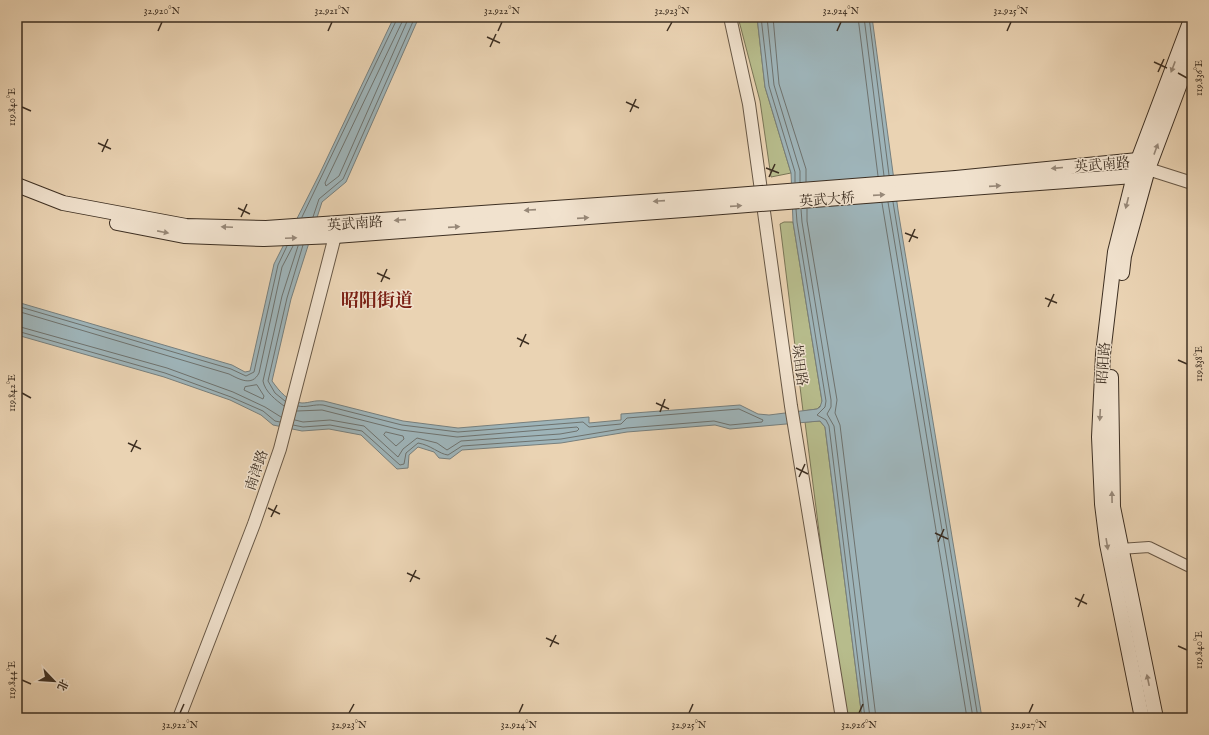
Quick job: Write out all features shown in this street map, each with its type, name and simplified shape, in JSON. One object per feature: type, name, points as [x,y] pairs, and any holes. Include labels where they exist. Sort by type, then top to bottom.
[{"type":"main road","name":"昭阳路","points":[[1156,718],[1112,507],[1110,356],[1124,256],[1143,165],[1192,17]]},
{"type":"main road","name":"昭阳路","points":[[1142,718],[1107,544],[1102,504],[1099,437],[1103,354],[1115,252],[1134,176],[1143,165],[1192,52]]},
{"type":"main road","name":"英武南路","points":[[956,183],[1143,165]]},
{"type":"main road","name":"英武南路","points":[[956,183],[1134,176]]},
{"type":"main road","name":"英武大桥","points":[[698,204],[956,183]]},
{"type":"main road","name":"英武南路","points":[[17,185],[63,203],[186,226],[265,234]]},
{"type":"main road","name":"英武南路","points":[[17,194],[62,212],[184,236],[265,234],[335,230],[698,204]]},
{"type":"street","name":"垛田路","points":[[730,17],[749,104],[791,406],[842,718]]},
{"type":"street","points":[[1143,165],[1192,183]]},
{"type":"street","name":"南津路","points":[[179,718],[254,524],[280,449],[335,230]]},
{"type":"street","points":[[1120,548],[1149,547],[1192,568]]},
{"type":"green space","points":[[738,17],[757,17],[765,87],[791,173],[771,177],[760,101]]},
{"type":"green space","points":[[784,222],[793,222],[822,401],[822,404],[817,409],[803,411],[780,224]]},
{"type":"green space","points":[[820,421],[825,427],[862,718],[843,718],[805,422]]},
{"type":"water","points":[[394,17],[419,17],[346,182],[322,202],[291,299],[272,381],[285,396],[293,401],[302,403],[324,401],[403,421],[458,428],[589,417],[589,423],[621,420],[621,414],[740,405],[758,414],[769,415],[817,409],[820,407],[822,401],[793,222],[791,173],[765,87],[757,17],[872,17],[898,210],[982,718],[862,718],[825,427],[820,421],[730,429],[715,425],[627,432],[561,443],[462,450],[450,459],[439,458],[434,452],[418,447],[409,455],[408,468],[397,469],[361,435],[329,429],[302,431],[273,425],[261,415],[230,400],[164,377],[17,335],[17,302],[232,365],[245,372],[250,371],[274,264],[320,173]]},
{"type":"district","name":"昭阳街道","points":[[377,300]]}]
